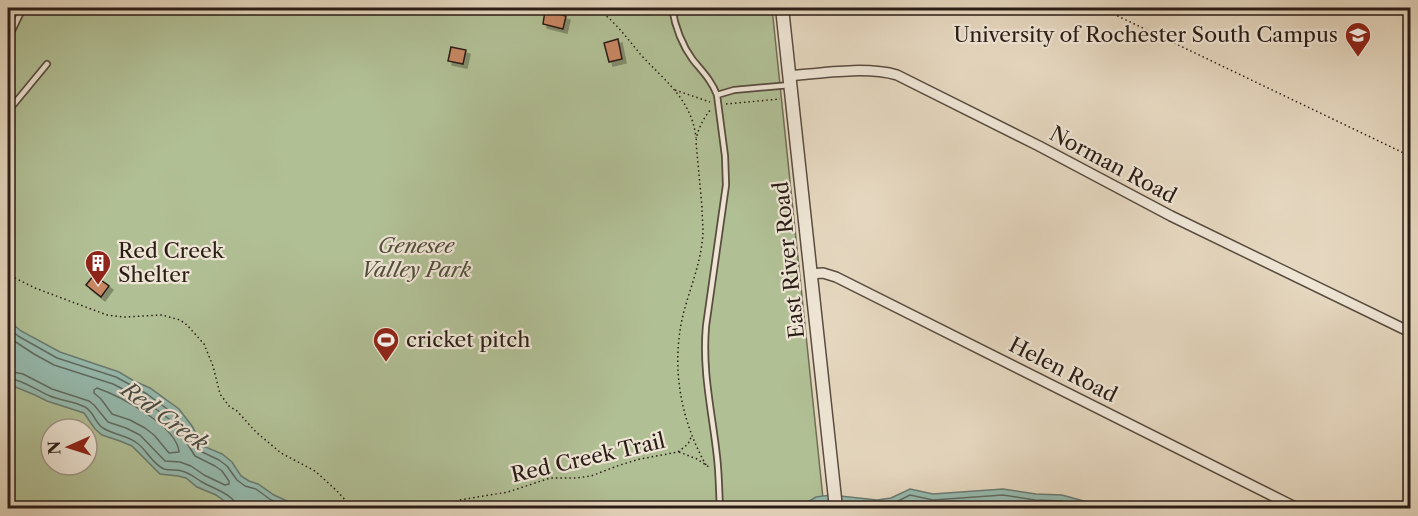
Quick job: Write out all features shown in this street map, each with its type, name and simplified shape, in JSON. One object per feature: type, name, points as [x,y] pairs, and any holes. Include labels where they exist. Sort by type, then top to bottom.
[{"type":"street","name":"East River Road","points":[[782,8],[836,508]]},
{"type":"street","name":"Norman Road","points":[[790,80],[866,71],[897,75],[1171,216],[1410,332]]},
{"type":"street","name":"Helen Road","points":[[810,274],[823,273],[836,277],[1296,508]]},
{"type":"lane","points":[[8,39],[23,8]]},
{"type":"lane","points":[[630,8],[653,12],[672,8],[677,28],[687,49],[710,80],[717,95],[726,185],[704,348],[706,383],[718,468],[720,508]]},
{"type":"lane","points":[[8,110],[47,64]]},
{"type":"lane","points":[[717,95],[790,80]]},
{"type":"path","points":[[462,8],[507,8]]},
{"type":"path","points":[[596,8],[614,22],[675,89],[692,122],[696,142]]},
{"type":"path","points":[[1101,8],[1410,156]]},
{"type":"path","points":[[675,89],[718,105],[780,99]]},
{"type":"path","name":"Red Creek Trail","points":[[706,465],[692,435],[679,389],[677,363],[683,315],[702,243],[703,226],[696,142],[704,120],[712,108],[718,105]]},
{"type":"path","points":[[8,272],[13,277],[44,292],[107,315],[124,317],[162,315],[188,325],[204,344],[213,366],[219,394],[229,406],[281,453],[315,471],[348,503],[359,508]]},
{"type":"path","name":"Red Creek Trail","points":[[434,508],[460,500],[508,492],[550,478],[591,476],[640,459],[678,452],[688,444],[692,435]]},
{"type":"path","name":"Red Creek Trail","points":[[678,452],[710,467],[718,468]]},
{"type":"path","points":[[392,508],[404,508]]},
{"type":"green space","name":"Genesee Valley Park","points":[[8,8],[772,8],[824,508],[8,508]]},
{"type":"water","name":"Red Creek","points":[[8,320],[21,331],[60,352],[119,372],[150,388],[179,409],[203,446],[222,454],[232,462],[241,476],[302,508],[234,508],[216,495],[197,487],[186,478],[160,474],[132,446],[102,435],[99,432],[99,417],[87,417],[84,413],[47,401],[8,384]]},
{"type":"water","points":[[910,489],[933,494],[1003,489],[1062,495],[1109,508],[798,508],[816,497],[831,495],[877,500],[891,498]]},
{"type":"building","points":[[545,11],[566,16],[563,29],[543,24]]},
{"type":"building","points":[[618,39],[622,59],[609,62],[604,43]]},
{"type":"building","points":[[451,47],[466,50],[463,64],[448,61]]},
{"type":"building","name":"Red Creek Shelter","points":[[94,275],[109,286],[101,297],[86,285]]},
{"type":"place","name":"University of Rochester South Campus","points":[[1358,58]]},
{"type":"place","name":"Red Creek Shelter","points":[[98,286]]},
{"type":"place","name":"cricket pitch","points":[[386,363]]}]
